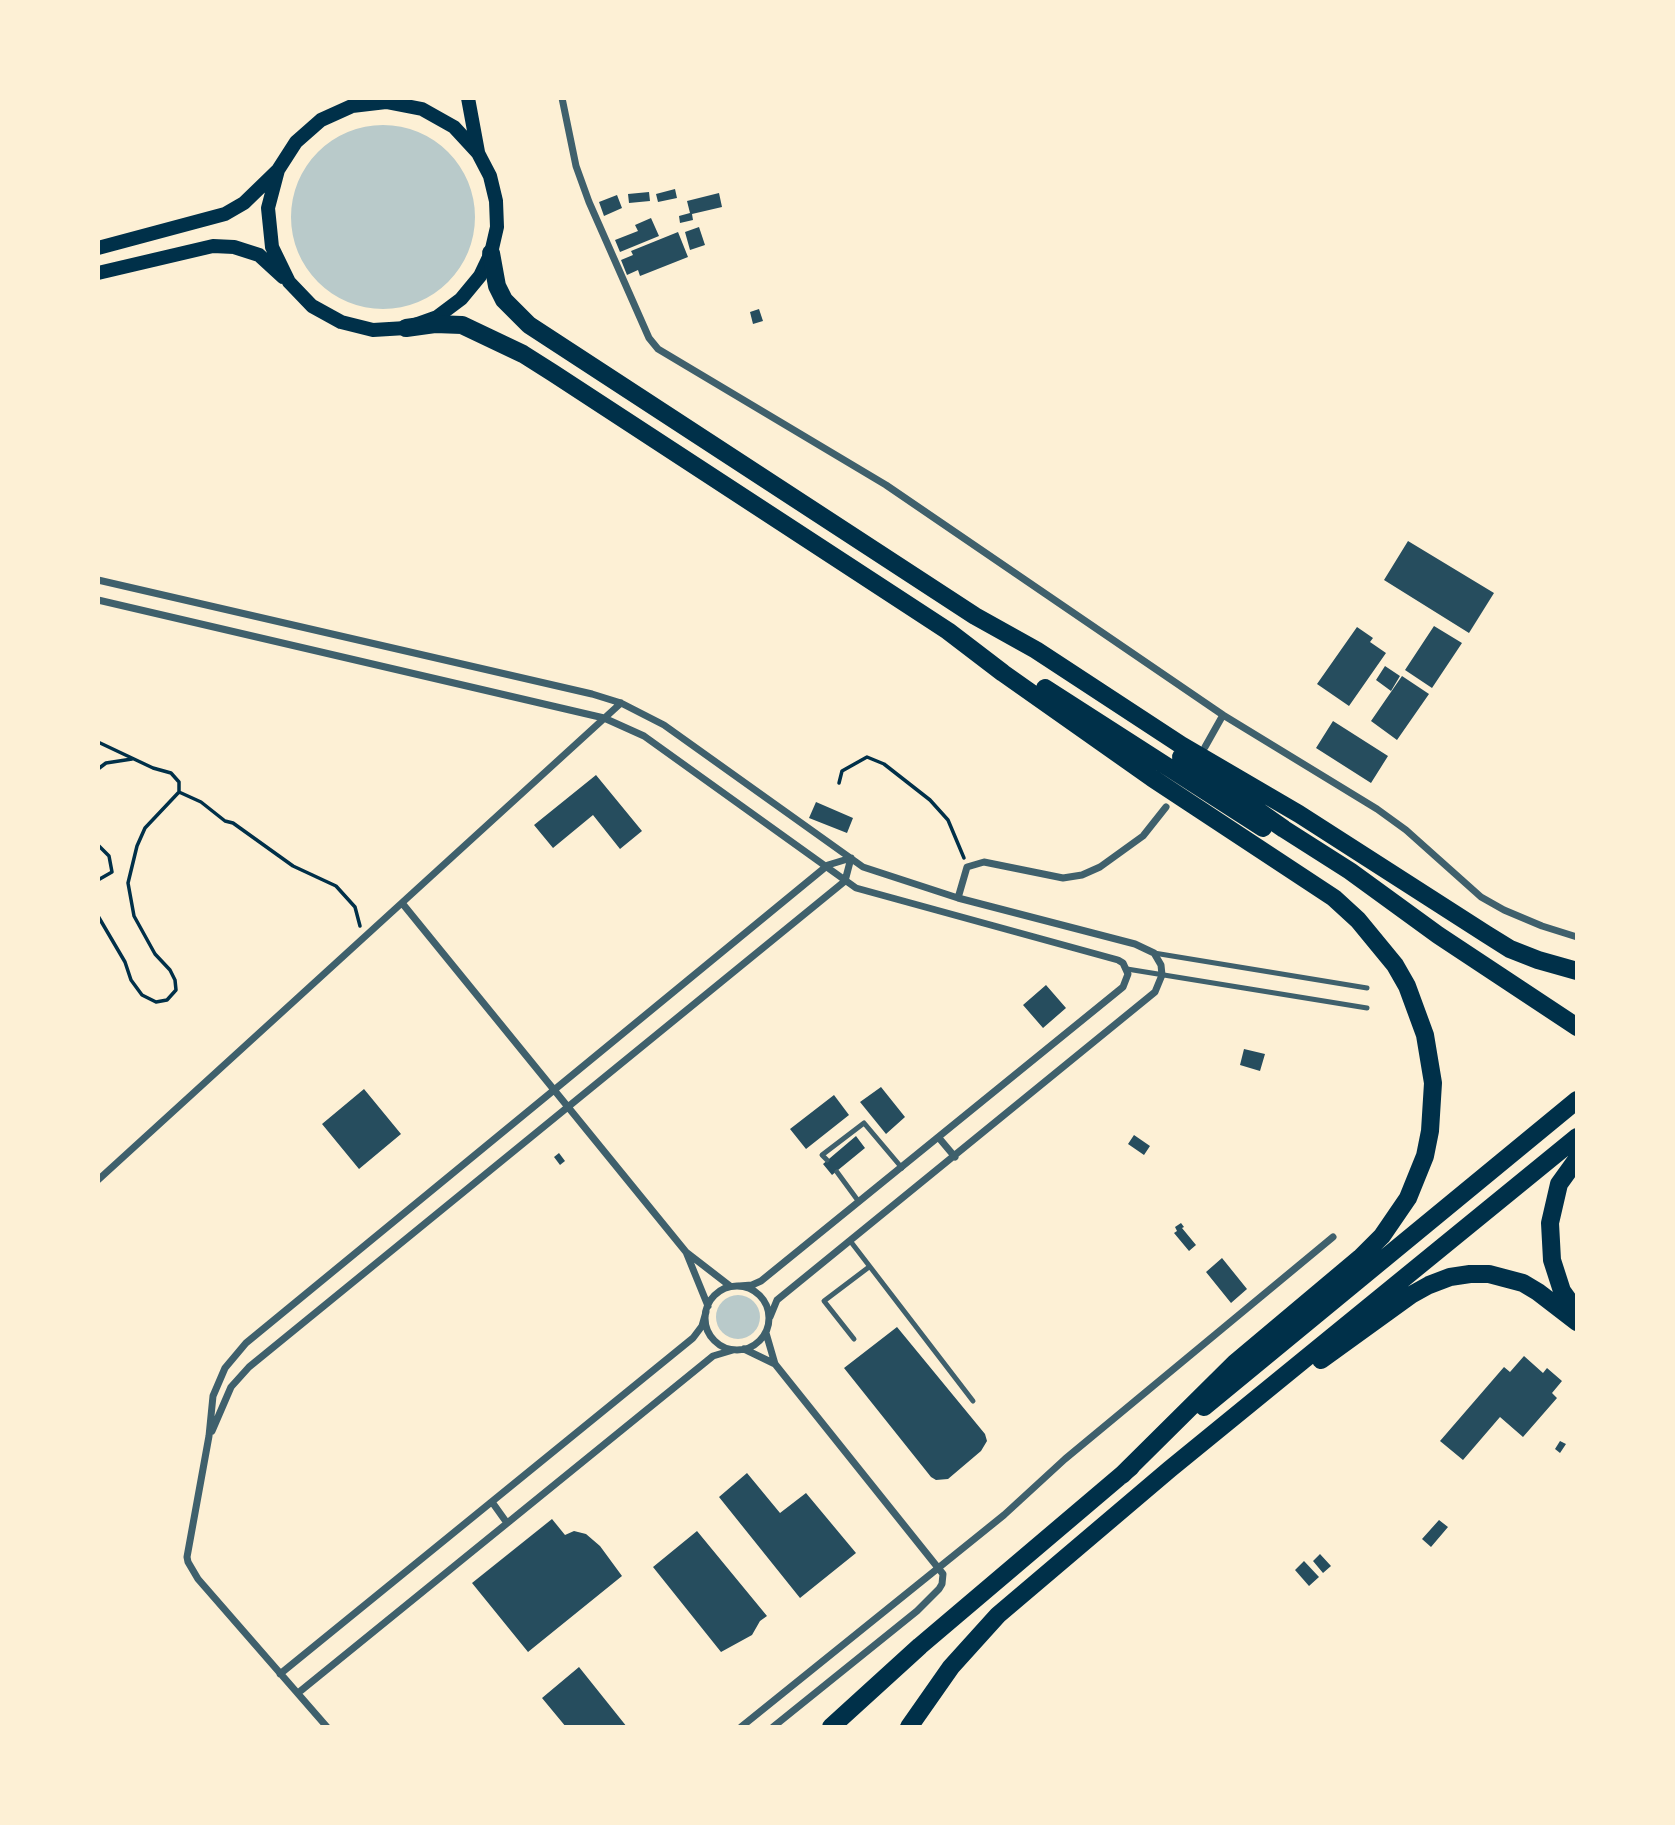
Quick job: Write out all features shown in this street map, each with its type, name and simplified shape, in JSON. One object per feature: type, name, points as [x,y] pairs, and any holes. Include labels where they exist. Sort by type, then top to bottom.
[{"type":"highway","points":[[491,253],[500,293],[529,326],[975,615],[1036,650],[1181,745],[1299,814],[1510,949],[1577,971]]},
{"type":"highway","points":[[406,328],[435,324],[462,325],[523,354],[948,631],[1010,666],[1345,881],[1438,935]]},
{"type":"highway","points":[[975,615],[1032,658],[1577,1027]]},
{"type":"highway","points":[[948,631],[1152,778],[1334,898],[1358,920],[1395,965],[1407,986],[1425,1035],[1433,1083],[1430,1131],[1416,1181],[1397,1217],[1360,1258],[1235,1363],[1122,1475]]},
{"type":"highway","points":[[831,1727],[920,1646],[1049,1536],[1577,1100]]},
{"type":"highway","points":[[910,1726],[925,1701],[968,1646],[998,1615],[1577,1137]]},
{"type":"highway","points":[[1577,1159],[1559,1184],[1550,1223],[1552,1260],[1562,1291],[1577,1312]]},
{"type":"highway","points":[[1226,1425],[1368,1328],[1411,1295],[1450,1277],[1489,1274],[1523,1283],[1577,1322]]},
{"type":"highway","points":[[841,1727],[878,1685]]},
{"type":"main road","points":[[468,98],[478,153]]},
{"type":"main road","points":[[98,248],[225,214],[244,203],[278,170],[296,142],[321,120],[352,106],[390,100],[422,109],[454,127],[478,153],[490,176],[496,201],[497,227],[491,253],[480,276],[461,299],[437,317],[406,328],[373,330],[341,323],[312,306],[259,255],[234,247],[188,250],[98,273]]},
{"type":"main road","points":[[278,170],[268,208],[272,247],[289,282]]},
{"type":"street","points":[[562,98],[576,166],[589,202],[652,344],[886,485],[1223,715],[1377,809],[1406,830],[1481,897],[1542,926],[1577,937]]},
{"type":"street","points":[[98,580],[592,694],[621,703],[664,725],[851,858],[879,874],[958,898],[1135,944],[1154,953],[1161,965],[1162,975],[1155,992],[1141,1005],[777,1300],[766,1333],[775,1364],[943,1574],[942,1584],[917,1611],[773,1727]]},
{"type":"street","points":[[98,600],[604,718],[644,736],[828,866],[845,881],[868,892],[1118,960],[1127,969],[1127,981],[1123,987],[761,1281],[752,1285],[734,1286],[716,1294],[707,1309],[702,1326],[693,1338],[280,1674]]},
{"type":"street","points":[[98,1180],[621,703]]},
{"type":"street","points":[[1205,747],[1223,715]]},
{"type":"street","points":[[958,898],[967,867],[984,862],[1063,878],[1100,867],[1143,836],[1166,807]]},
{"type":"street","points":[[327,1727],[198,1579],[187,1557],[217,1382],[240,1349],[828,866],[851,858]]},
{"type":"street","points":[[209,1436],[231,1387],[249,1367],[845,881],[851,858]]},
{"type":"street","points":[[401,903],[686,1252],[734,1286],[758,1293],[765,1300],[770,1317]]},
{"type":"street","points":[[939,1138],[955,1157]]},
{"type":"street","points":[[741,1727],[1004,1515],[1065,1459],[1334,1237]]},
{"type":"street","points":[[686,1252],[707,1309],[706,1322],[715,1341],[733,1350]]},
{"type":"street","points":[[298,1693],[713,1356],[752,1346],[766,1333]]},
{"type":"street","points":[[743,1349],[775,1364]]},
{"type":"street","points":[[492,1502],[507,1523]]},
{"type":"lane","points":[[1154,953],[1367,988]]},
{"type":"lane","points":[[1127,969],[1367,1008]]},
{"type":"lane","points":[[827,1160],[822,1155],[864,1123],[902,1168]]},
{"type":"lane","points":[[837,1172],[859,1202]]},
{"type":"lane","points":[[851,1242],[973,1401]]},
{"type":"lane","points":[[854,1339],[824,1301],[869,1267]]},
{"type":"path","points":[[98,741],[133,759],[171,773],[179,782],[179,792],[145,828],[136,846],[128,883],[134,916],[155,954],[170,970],[174,980],[176,990],[167,1000],[156,1002],[142,995],[131,980],[125,962],[98,916]]},
{"type":"path","points":[[839,783],[842,771],[867,757],[884,764],[930,800],[948,820],[967,867]]},
{"type":"path","points":[[98,769],[106,763],[133,759]]},
{"type":"path","points":[[179,792],[201,802],[293,866],[336,886],[355,906],[364,937]]},
{"type":"path","points":[[98,845],[109,856],[111,873],[98,880]]},
{"type":"shaded area","points":[[383,125],[418,132],[448,152],[468,182],[475,217],[468,252],[448,282],[418,302],[383,309],[348,302],[318,282],[298,252],[291,217],[298,182],[318,152],[348,132]]},
{"type":"shaded area","points":[[738,1295],[754,1301],[760,1317],[754,1333],[738,1339],[722,1333],[716,1317],[722,1301]]},
{"type":"building","points":[[675,189],[677,198],[658,202],[656,194]]},
{"type":"building","points":[[649,192],[650,201],[629,203],[628,194]]},
{"type":"building","points":[[719,193],[722,207],[692,214],[693,220],[680,223],[679,216],[690,213],[687,201]]},
{"type":"building","points":[[617,195],[622,208],[604,216],[599,202]]},
{"type":"building","points":[[651,218],[659,236],[620,252],[615,240],[638,231],[635,225]]},
{"type":"building","points":[[699,227],[705,245],[690,250],[685,232]]},
{"type":"building","points":[[678,232],[688,257],[640,276],[638,270],[627,275],[621,260],[633,255],[631,251]]},
{"type":"building","points":[[759,309],[763,321],[753,324],[750,312]]},
{"type":"building","points":[[1408,541],[1494,593],[1469,633],[1384,580]]},
{"type":"building","points":[[1434,626],[1462,643],[1432,688],[1405,670]]},
{"type":"building","points":[[1357,627],[1373,638],[1370,642],[1386,653],[1349,706],[1317,684]]},
{"type":"building","points":[[1385,666],[1400,676],[1391,691],[1376,680]]},
{"type":"building","points":[[1402,676],[1429,694],[1397,740],[1371,721]]},
{"type":"building","points":[[1333,721],[1388,756],[1371,783],[1316,748]]},
{"type":"building","points":[[596,775],[642,831],[620,849],[593,815],[553,848],[534,825]]},
{"type":"building","points":[[816,802],[853,818],[847,833],[809,818]]},
{"type":"building","points":[[1046,985],[1066,1008],[1043,1028],[1023,1005]]},
{"type":"building","points":[[1244,1049],[1265,1054],[1260,1071],[1240,1065]]},
{"type":"building","points":[[881,1087],[905,1117],[886,1134],[860,1102]]},
{"type":"building","points":[[364,1089],[401,1134],[359,1169],[322,1124]]},
{"type":"building","points":[[834,1095],[849,1115],[806,1149],[790,1129]]},
{"type":"building","points":[[1134,1135],[1150,1146],[1144,1155],[1128,1144]]},
{"type":"building","points":[[856,1136],[865,1148],[832,1175],[823,1164]]},
{"type":"building","points":[[559,1153],[565,1161],[560,1165],[554,1157]]},
{"type":"building","points":[[1181,1223],[1196,1245],[1189,1251],[1174,1233],[1177,1231],[1175,1227]]},
{"type":"building","points":[[1222,1258],[1247,1289],[1231,1303],[1206,1272]]},
{"type":"building","points":[[897,1327],[985,1434],[987,1441],[981,1451],[948,1479],[936,1480],[931,1477],[844,1368]]},
{"type":"building","points":[[1524,1356],[1543,1373],[1547,1368],[1562,1381],[1552,1393],[1557,1398],[1523,1437],[1500,1417],[1463,1460],[1440,1441],[1504,1367],[1510,1372]]},
{"type":"building","points":[[1560,1441],[1566,1444],[1560,1453],[1555,1449]]},
{"type":"building","points":[[747,1473],[780,1513],[806,1493],[856,1553],[800,1598],[719,1497]]},
{"type":"building","points":[[552,1519],[565,1535],[574,1531],[586,1534],[600,1546],[622,1576],[528,1652],[472,1583]]},
{"type":"building","points":[[1439,1520],[1448,1527],[1431,1547],[1422,1539]]},
{"type":"building","points":[[697,1531],[767,1616],[760,1621],[752,1635],[721,1652],[653,1567]]},
{"type":"building","points":[[1320,1554],[1331,1566],[1323,1573],[1313,1561]]},
{"type":"building","points":[[1304,1561],[1319,1577],[1309,1586],[1295,1570]]},
{"type":"building","points":[[579,1667],[627,1727],[566,1727],[542,1698]]}]
